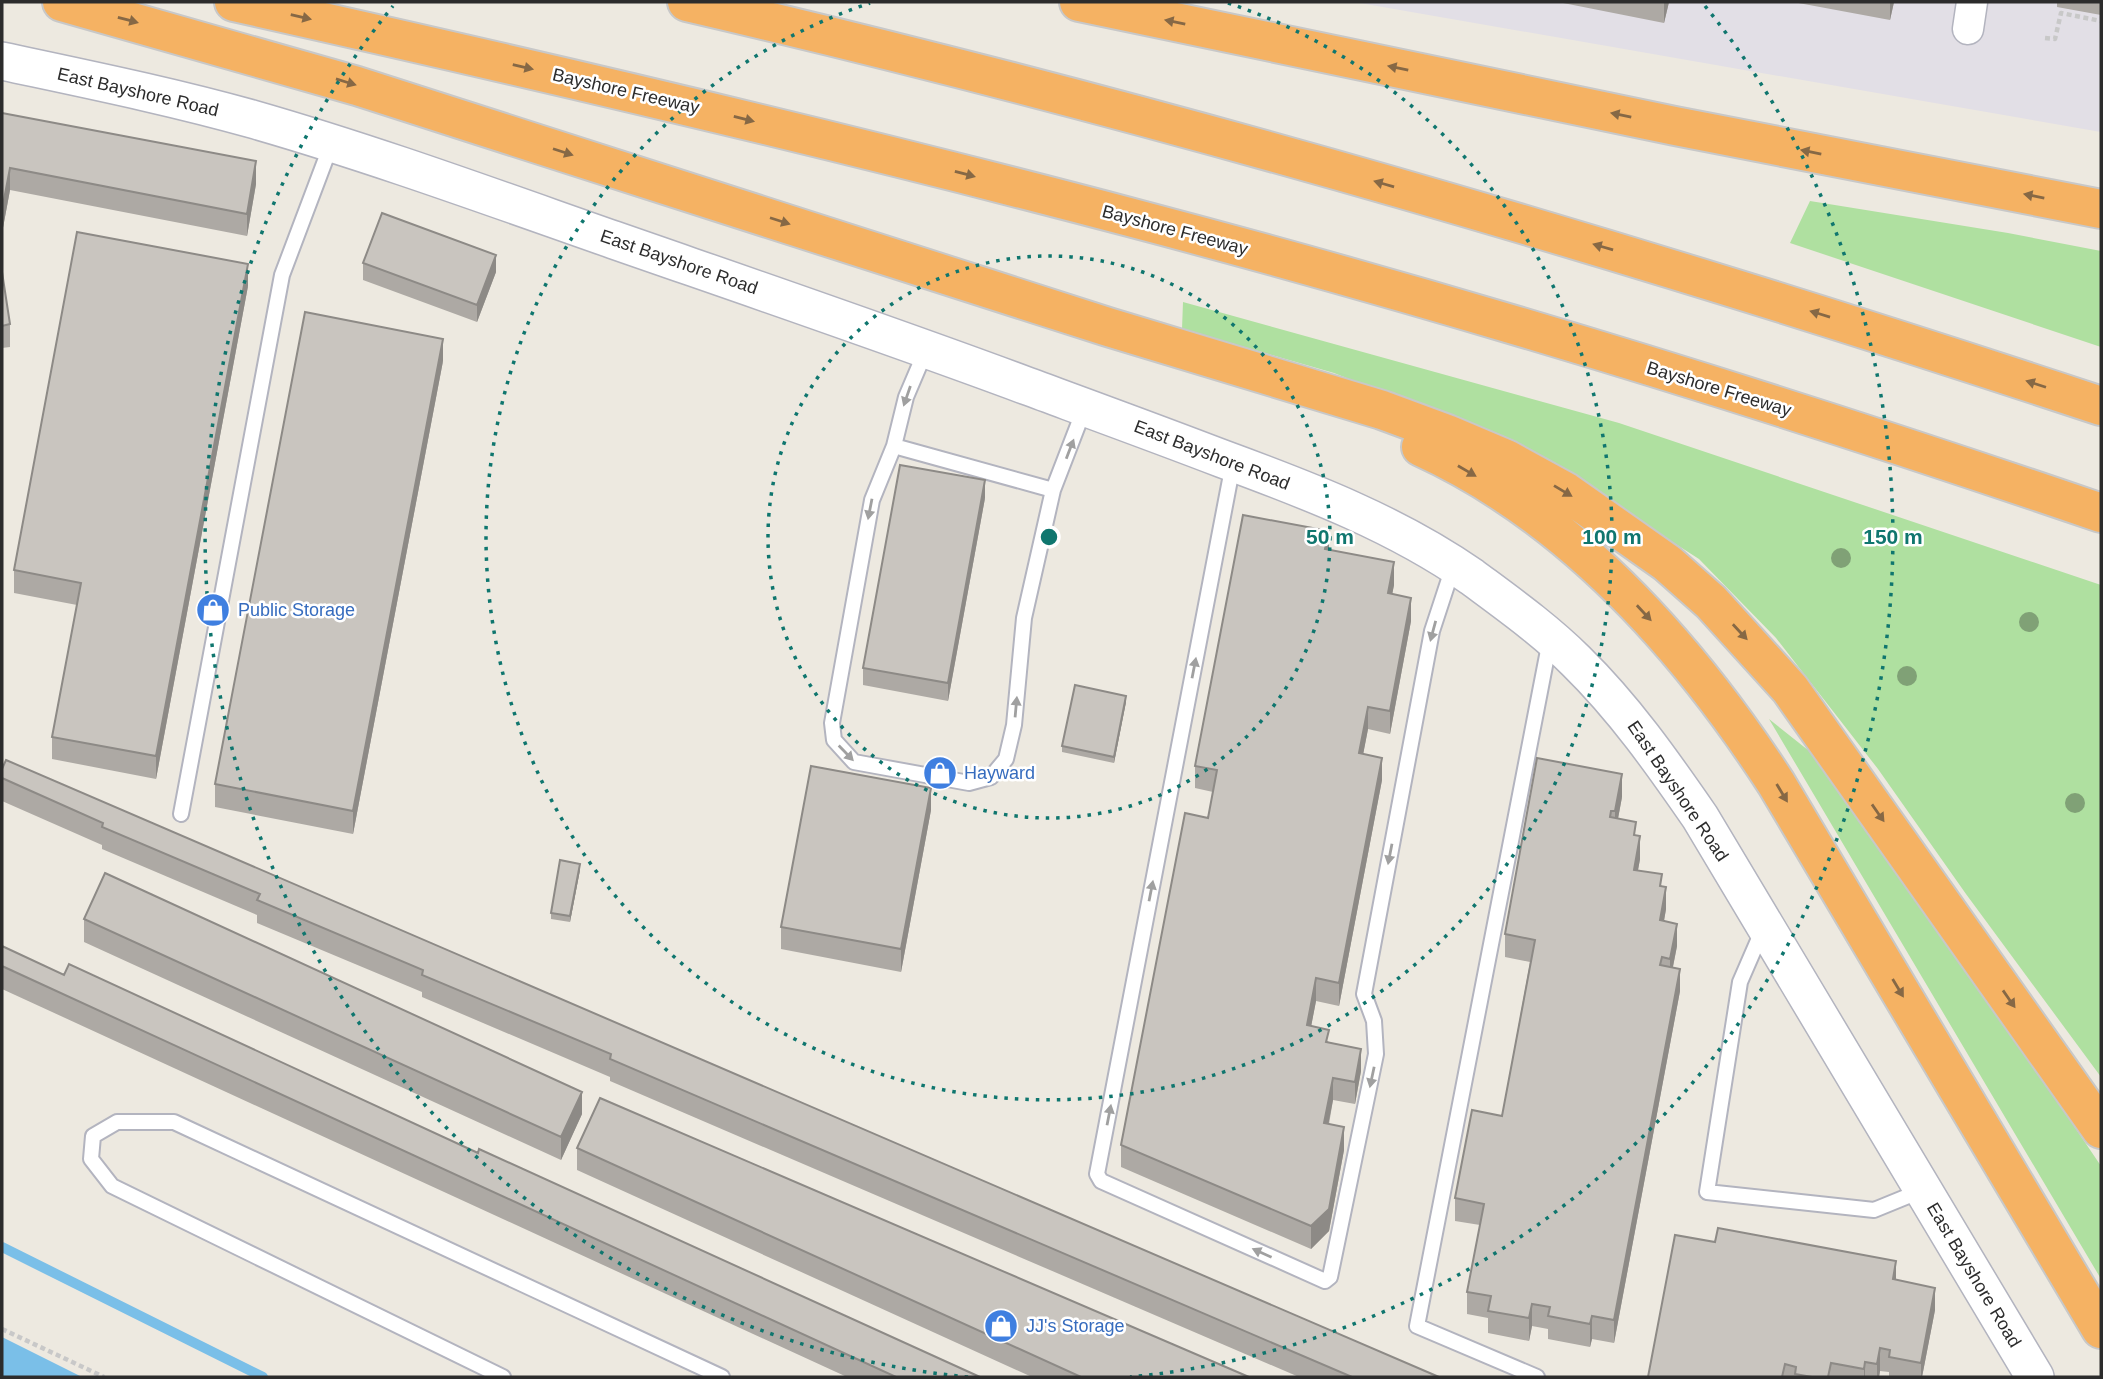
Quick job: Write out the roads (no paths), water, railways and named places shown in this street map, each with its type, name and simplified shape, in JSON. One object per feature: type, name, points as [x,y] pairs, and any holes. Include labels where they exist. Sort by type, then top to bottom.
[{"type":"highway","points":[[62,2],[357,86],[1108,327],[1382,410],[1506,459],[1566,492],[1667,563],[1712,602],[1790,689],[2101,1129]]},
{"type":"highway","name":"Bayshore Freeway","points":[[234,2],[669,100],[1139,219],[1612,355],[2101,513]]},
{"type":"highway","points":[[687,2],[1174,124],[1412,192],[1742,290],[2101,406]]},
{"type":"highway","points":[[1079,2],[1675,126],[2101,209]]},
{"type":"highway","points":[[1108,327],[1374,426],[1438,455],[1486,483],[1541,521],[1588,557],[1634,602],[1673,643],[1757,753],[2101,1329]]},
{"type":"street","name":"East Bayshore Road","points":[[2,61],[250,119],[491,196],[926,349],[1233,463],[1354,510],[1454,566],[1511,607],[1574,658],[1620,708],[1662,761],[1700,817],[2035,1377]]},
{"type":"lane","points":[[181,814],[282,275],[331,144]]},
{"type":"lane","points":[[926,349],[906,397],[894,446],[872,500],[832,723],[834,740],[854,762],[968,783],[991,776],[1006,759],[1014,725],[1024,618],[1053,490],[1085,407]]},
{"type":"lane","points":[[894,446],[1053,490]]},
{"type":"lane","points":[[1233,463],[1097,1174],[1101,1181],[1325,1281],[1330,1277],[1376,1054],[1374,1021],[1364,994],[1432,631],[1454,566]]},
{"type":"lane","points":[[1537,1377],[1417,1326],[1550,639]]},
{"type":"lane","points":[[1765,925],[1740,982],[1707,1192],[1874,1210],[1923,1190]]},
{"type":"lane","points":[[503,1377],[112,1186],[91,1160],[93,1136],[117,1122],[174,1122],[722,1377]]},
{"type":"water","points":[[2,1337],[82,1377],[2,1377]]},
{"type":"waterway","points":[[2,1247],[263,1377]]},
{"type":"place","name":"Public Storage","points":[[213,610]]},
{"type":"place","name":"Hayward","points":[[940,773]]},
{"type":"place","name":"JJ's Storage","points":[[1001,1326]]}]
